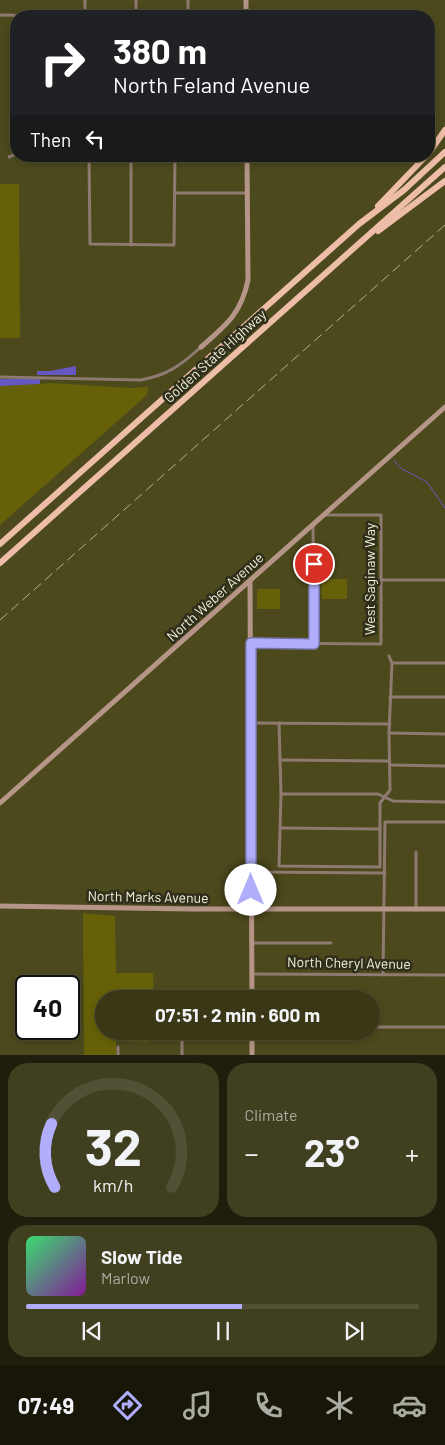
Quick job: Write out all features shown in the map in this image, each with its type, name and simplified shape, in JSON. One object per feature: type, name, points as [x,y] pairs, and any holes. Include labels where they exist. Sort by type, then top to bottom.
[{"type":"highway","points":[[435,144],[445,130]]},
{"type":"highway","name":"Golden State Highway","points":[[435,161],[445,152]]},
{"type":"highway","points":[[359,224],[421,162]]},
{"type":"highway","name":"Golden State Highway","points":[[0,544],[359,224],[404,190],[434,162]]},
{"type":"highway","name":"Golden State Highway","points":[[0,563],[445,167]]},
{"type":"highway","points":[[360,242],[386,226],[445,181]]},
{"type":"main road","points":[[201,347],[226,325],[235,314],[246,291],[248,280],[247,162]]},
{"type":"main road","name":"North Weber Avenue","points":[[0,803],[445,407]]},
{"type":"main road","points":[[250,581],[252,990]]},
{"type":"main road","name":"North Marks Avenue","points":[[0,906],[191,909],[445,909]]},
{"type":"main road","points":[[252,1040],[252,1055]]},
{"type":"street","points":[[89,162],[90,244],[131,245],[174,245],[174,162]]},
{"type":"street","points":[[131,162],[131,245]]},
{"type":"street","points":[[175,192],[247,193]]},
{"type":"street","points":[[0,377],[141,380],[152,378],[174,369],[201,347]]},
{"type":"street","name":"West Saginaw Way","points":[[314,644],[381,644],[381,515],[323,516]]},
{"type":"street","points":[[251,643],[314,644],[313,524]]},
{"type":"street","points":[[380,580],[445,580]]},
{"type":"street","points":[[279,723],[281,794],[279,866],[380,867],[380,803],[390,790],[389,733],[392,663],[389,656]]},
{"type":"street","points":[[392,663],[445,663]]},
{"type":"street","points":[[390,697],[445,697]]},
{"type":"street","points":[[252,723],[390,724]]},
{"type":"street","points":[[389,733],[445,734]]},
{"type":"street","points":[[280,760],[445,766]]},
{"type":"street","points":[[281,794],[378,794],[392,800],[445,802]]},
{"type":"street","points":[[383,975],[385,822],[445,822]]},
{"type":"street","points":[[280,828],[380,828]]},
{"type":"street","points":[[416,852],[416,909]]},
{"type":"street","points":[[251,872],[385,874]]},
{"type":"street","points":[[252,943],[331,943]]},
{"type":"street","name":"North Cheryl Avenue","points":[[252,974],[445,976]]},
{"type":"street","points":[[380,1027],[445,1027]]},
{"type":"street","points":[[182,1040],[182,1055]]},
{"type":"street","points":[[118,1047],[118,1055]]},
{"type":"shaded area","points":[[0,184],[19,184],[20,338],[0,338]]},
{"type":"shaded area","points":[[76,366],[76,375],[37,375],[37,371],[50,371]]},
{"type":"shaded area","points":[[0,379],[40,379],[40,384],[0,386]]},
{"type":"shaded area","points":[[52,383],[131,388],[148,387],[147,395],[0,525],[0,386]]},
{"type":"shaded area","points":[[321,579],[347,579],[347,599],[322,599]]},
{"type":"shaded area","points":[[257,589],[280,589],[280,609],[257,609]]},
{"type":"shaded area","points":[[83,913],[115,916],[116,973],[153,973],[154,990],[95,990],[95,1040],[116,1040],[116,1055],[84,1055]]},
{"type":"shaded area","points":[[116,1040],[149,1040],[149,1042]]},
{"type":"waterway","points":[[394,461],[402,469],[427,482],[445,508]]},
{"type":"railway","points":[[0,620],[445,225]]},
{"type":"route","points":[[251,890],[251,643],[314,644],[314,564]]}]
